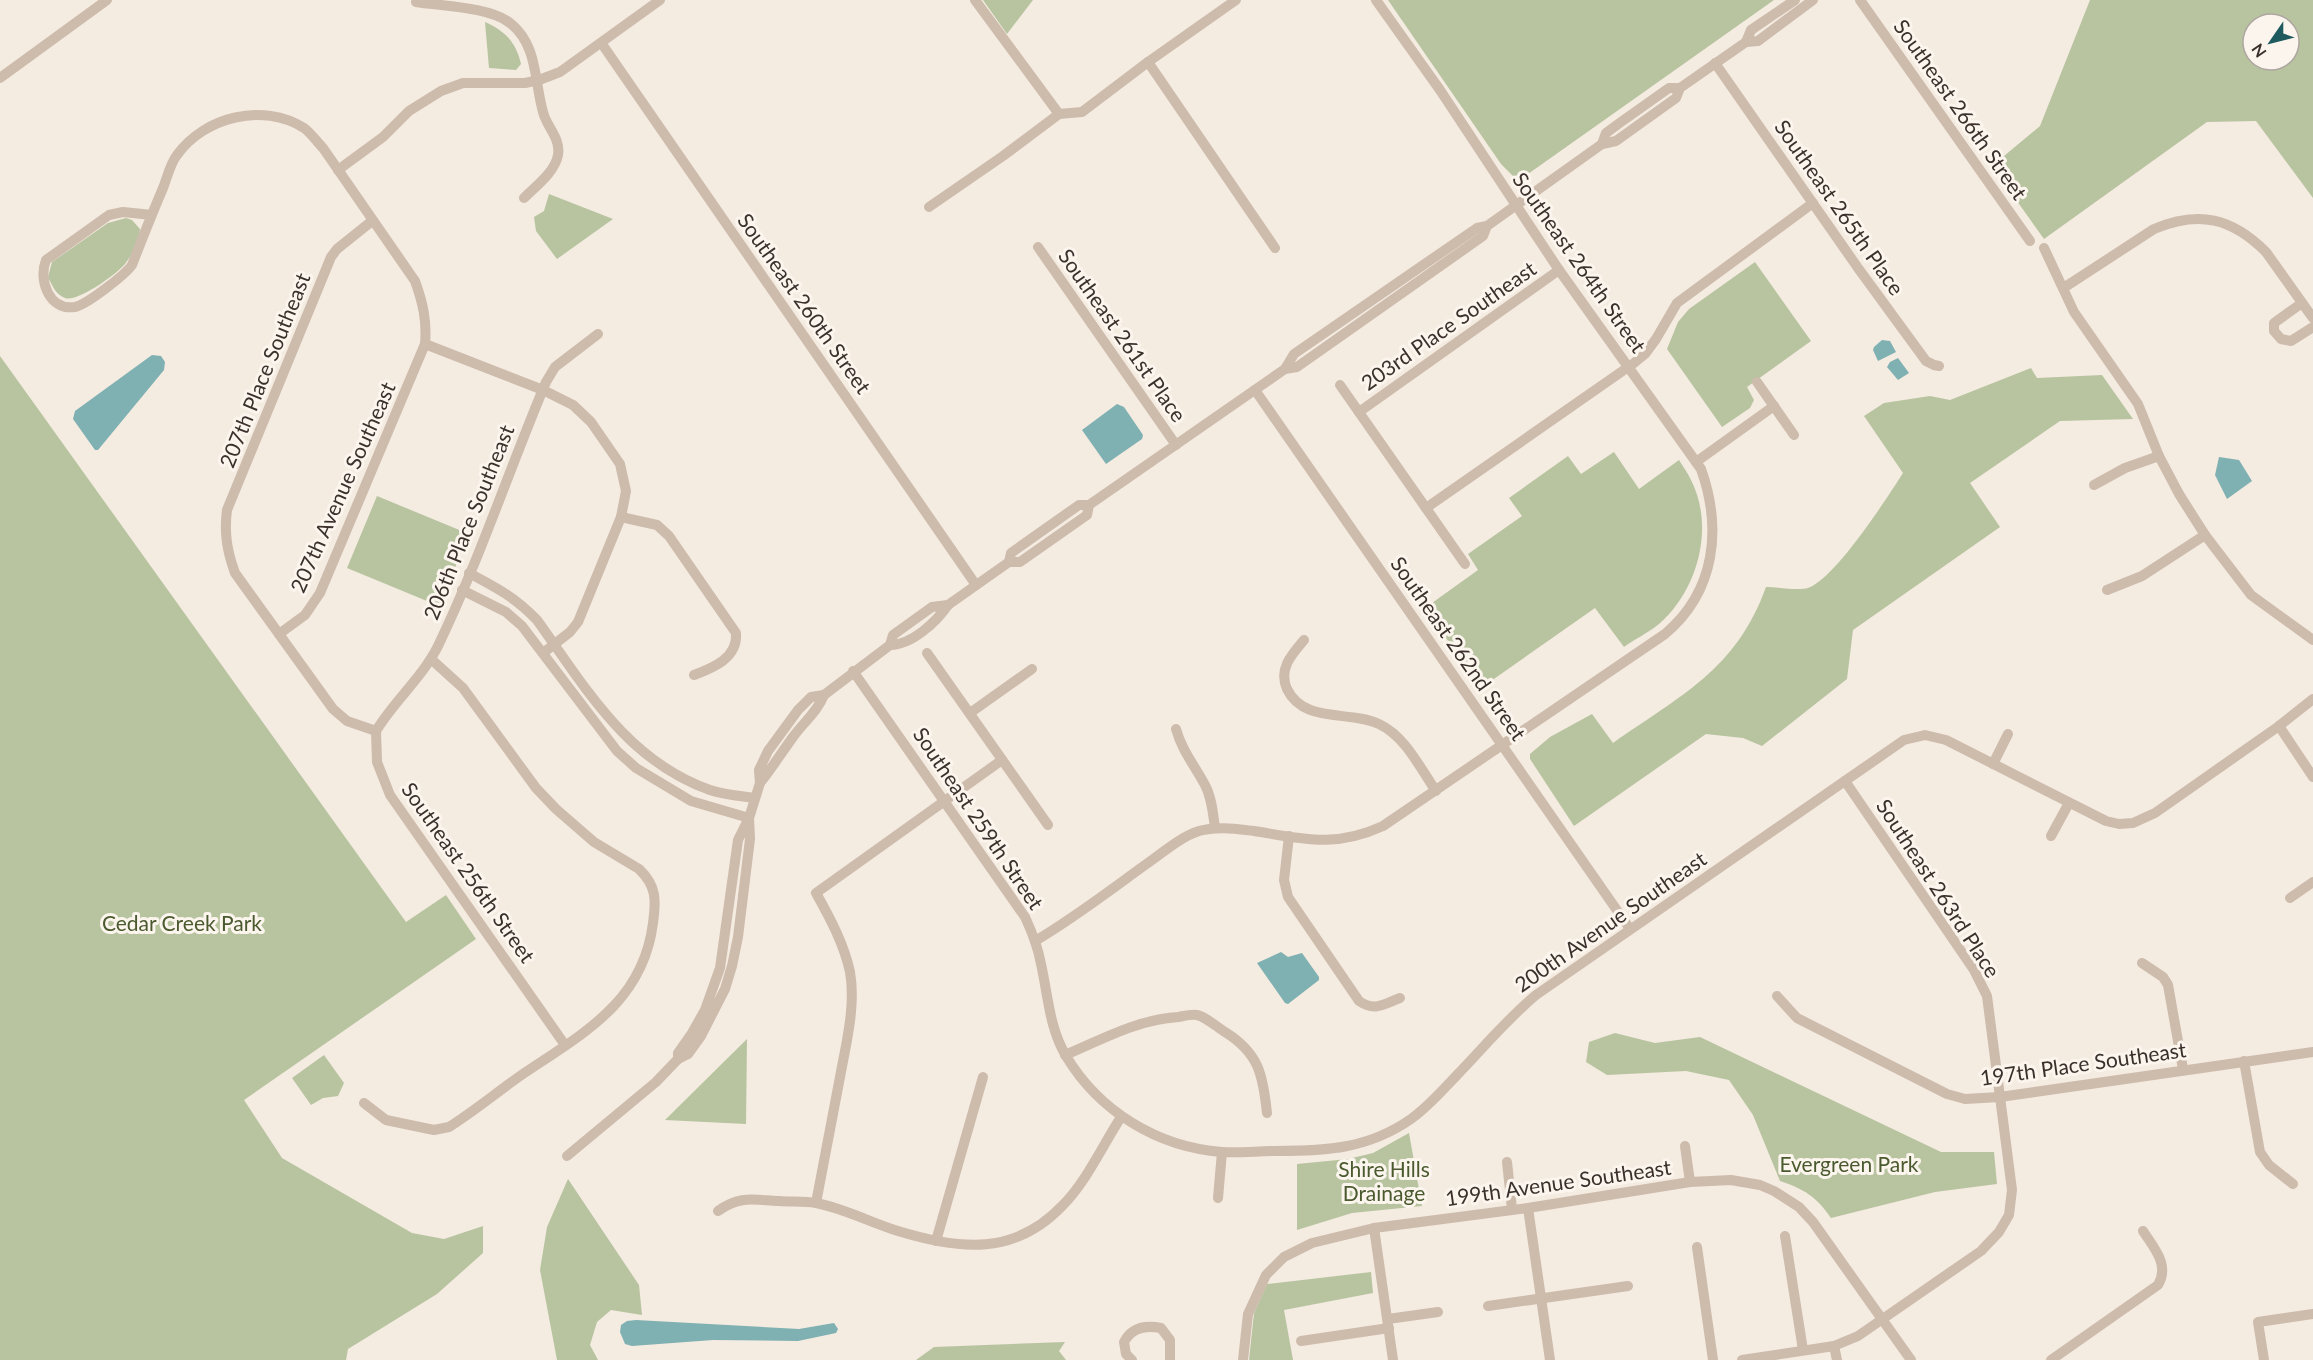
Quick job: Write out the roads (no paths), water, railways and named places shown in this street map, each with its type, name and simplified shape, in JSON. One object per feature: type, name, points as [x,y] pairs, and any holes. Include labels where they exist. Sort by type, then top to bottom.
[{"type":"street","points":[[88,0],[94,9]]},
{"type":"street","points":[[0,78],[107,0]]},
{"type":"street","points":[[338,170],[383,137],[409,111],[441,91],[463,83],[525,83],[560,72],[602,44],[660,0]]},
{"type":"street","points":[[975,0],[1059,114]]},
{"type":"street","points":[[929,207],[1004,156],[1059,114],[1082,112],[1236,0]]},
{"type":"street","name":"Southeast 264th Street","points":[[1215,828],[1233,828],[1319,841],[1364,835],[1383,826],[1674,627],[1694,600],[1710,561],[1713,543],[1713,514],[1707,485],[1696,462],[1559,270],[1440,90],[1376,0]]},
{"type":"street","points":[[1746,42],[1751,30],[1795,0]]},
{"type":"street","points":[[567,1156],[656,1082],[678,1059],[688,1054],[701,1036],[725,989],[732,966],[738,937],[750,839],[749,818],[760,783],[820,705],[824,695],[890,645],[902,645],[940,617],[948,605],[1009,562],[1011,553],[1059,519],[1079,505],[1089,505],[1176,446],[1285,369],[1294,354],[1477,228],[1487,226],[1516,206],[1602,144],[1606,133],[1669,88],[1680,88],[1746,42],[1758,40],[1813,0]]},
{"type":"street","name":"Southeast 266th Street","points":[[1860,0],[2030,241]]},
{"type":"street","points":[[416,3],[485,13],[503,18],[511,23],[528,42],[538,80],[542,110],[556,139],[558,153],[550,171],[524,198]]},
{"type":"street","name":"Southeast 260th Street","points":[[602,44],[976,585]]},
{"type":"street","points":[[1148,62],[1275,248]]},
{"type":"street","name":"Southeast 265th Place","points":[[1715,63],[1926,361],[1939,366]]},
{"type":"street","points":[[152,215],[123,212],[109,215],[45,260],[42,276],[44,287],[50,297],[67,307],[79,306],[124,275],[132,265],[176,156],[191,139],[211,126],[235,117],[259,115],[286,120],[305,129],[323,148],[415,281],[423,303],[426,326],[425,345],[543,390],[573,405],[591,422],[620,464],[626,491],[621,517],[578,622],[570,633],[543,652]]},
{"type":"street","points":[[1426,508],[1629,367],[1645,354],[1671,311],[1683,297],[1813,203]]},
{"type":"street","points":[[2065,287],[2154,229],[2171,222],[2208,218],[2219,221],[2250,237],[2266,252],[2313,318]]},
{"type":"street","name":"207th Place Southeast","points":[[279,634],[235,573],[227,552],[225,530],[227,510],[331,257],[337,249],[372,221]]},
{"type":"street","name":"Southeast 261st Place","points":[[1038,247],[1176,446]]},
{"type":"street","points":[[2044,248],[2065,287],[2074,312],[2138,404],[2159,456],[2179,494],[2205,535],[2251,595],[2313,640]]},
{"type":"street","name":"203rd Place Southeast","points":[[1359,412],[1559,270]]},
{"type":"street","points":[[2302,303],[2274,323],[2274,331],[2277,337],[2286,341],[2313,327]]},
{"type":"street","name":"206th Place Southeast","points":[[376,731],[388,712],[410,688],[431,659],[462,590],[543,390],[555,367],[598,334]]},
{"type":"street","name":"207th Avenue Southeast","points":[[279,634],[305,615],[320,593],[425,345]]},
{"type":"street","points":[[1756,382],[1794,435]]},
{"type":"street","points":[[1340,385],[1465,564]]},
{"type":"street","name":"Southeast 262nd Street","points":[[1255,390],[1630,929]]},
{"type":"street","points":[[1696,462],[1774,406]]},
{"type":"street","points":[[2094,485],[2125,468],[2159,456]]},
{"type":"street","points":[[621,517],[657,525],[669,536],[736,633],[736,643],[732,653],[714,667],[693,675]]},
{"type":"street","points":[[2107,590],[2142,576],[2205,535]]},
{"type":"street","points":[[469,573],[513,597],[537,620],[593,698],[619,730],[642,752],[686,780],[711,791],[755,798]]},
{"type":"street","points":[[462,590],[507,612],[522,626],[600,731],[636,768],[691,801],[749,818]]},
{"type":"street","points":[[279,634],[333,709],[347,721],[376,731]]},
{"type":"street","points":[[1304,640],[1289,657],[1285,667],[1285,684],[1297,702],[1315,712],[1359,718],[1379,724],[1404,744],[1436,791]]},
{"type":"street","points":[[927,652],[1048,825]]},
{"type":"street","points":[[364,1102],[386,1120],[434,1130],[449,1127],[603,1018],[631,985],[641,969],[652,933],[656,900],[651,882],[639,869],[594,842],[556,809],[536,788],[463,688],[431,659]]},
{"type":"street","points":[[970,713],[1032,669]]},
{"type":"street","name":"Southeast 259th Street","points":[[853,671],[1013,897],[1035,941],[1053,1026],[1065,1055],[1090,1089],[1121,1117]]},
{"type":"street","points":[[2008,734],[1994,764],[2106,821],[2125,824],[2141,821],[2172,802],[2313,699]]},
{"type":"street","points":[[2279,726],[2313,777]]},
{"type":"street","points":[[1035,941],[1061,926],[1182,840],[1198,831],[1215,828],[1213,809],[1206,787],[1180,745],[1176,729]]},
{"type":"street","name":"Southeast 256th Street","points":[[376,731],[377,762],[390,795],[565,1046]]},
{"type":"street","name":"200th Avenue Southeast","points":[[1121,1117],[1151,1134],[1191,1148],[1222,1152],[1344,1148],[1375,1138],[1409,1120],[1427,1107],[1521,1007],[1904,740],[1925,735],[1946,740],[1994,764]]},
{"type":"street","points":[[816,1203],[848,1035],[851,996],[850,973],[843,949],[832,921],[816,893],[1002,760]]},
{"type":"street","name":"Southeast 263rd Place","points":[[1845,781],[1974,970],[1987,996],[2012,1190],[2009,1215],[1999,1232],[1981,1251],[1883,1320]]},
{"type":"street","points":[[2051,836],[2069,803]]},
{"type":"street","points":[[1289,836],[1284,880],[1291,904],[1359,1000],[1368,1007],[1377,1007],[1400,998]]},
{"type":"street","points":[[2290,898],[2313,882]]},
{"type":"street","points":[[2142,963],[2163,977],[2168,985],[2183,1069]]},
{"type":"street","name":"197th Place Southeast","points":[[1777,996],[1797,1018],[1947,1094],[1965,1099],[2000,1097],[2313,1052]]},
{"type":"street","points":[[1065,1055],[1155,1018],[1198,1015],[1232,1036],[1248,1050],[1259,1066],[1264,1082],[1267,1113]]},
{"type":"street","points":[[2244,1061],[2260,1152],[2269,1165],[2293,1184]]},
{"type":"street","points":[[936,1241],[983,1077]]},
{"type":"street","points":[[718,1211],[739,1199],[816,1203],[899,1232],[936,1241],[962,1246],[997,1244],[1024,1235],[1064,1205],[1121,1117]]},
{"type":"street","points":[[1685,1146],[1690,1182]]},
{"type":"street","points":[[1218,1198],[1222,1152]]},
{"type":"street","points":[[1507,1162],[1512,1209]]},
{"type":"street","name":"199th Avenue Southeast","points":[[1243,1360],[1248,1314],[1266,1275],[1284,1257],[1312,1243],[1374,1228],[1528,1208],[1690,1182],[1731,1180],[1760,1185],[1789,1200],[1813,1222],[1883,1320]]},
{"type":"street","points":[[1528,1208],[1550,1360]]},
{"type":"street","points":[[1374,1228],[1394,1360]]},
{"type":"street","points":[[2051,1360],[2158,1285],[2161,1280],[2162,1264],[2143,1231]]},
{"type":"street","points":[[1785,1236],[1803,1350]]},
{"type":"street","points":[[1697,1247],[1713,1360]]},
{"type":"street","points":[[1488,1306],[1628,1286]]},
{"type":"street","points":[[1301,1341],[1438,1312]]},
{"type":"street","points":[[2264,1360],[2258,1322],[2313,1314]]},
{"type":"street","points":[[1742,1360],[1834,1346],[1849,1341],[1883,1320],[1911,1360]]},
{"type":"street","points":[[1132,1360],[1123,1348],[1126,1337],[1138,1328],[1149,1326],[1161,1328],[1170,1340],[1170,1360]]},
{"type":"street","points":[[1834,1346],[1837,1360]]},
{"type":"water","points":[[1882,340],[1890,341],[1896,352],[1878,361],[1873,350]]},
{"type":"water","points":[[152,355],[161,356],[165,362],[164,370],[98,450],[95,450],[73,419],[75,411]]},
{"type":"water","points":[[1898,358],[1909,373],[1898,380],[1887,367],[1890,362]]},
{"type":"water","points":[[1117,404],[1124,407],[1143,435],[1142,439],[1106,464],[1082,430]]},
{"type":"water","points":[[2219,457],[2239,460],[2252,481],[2227,499],[2215,475]]},
{"type":"water","points":[[1281,952],[1288,957],[1302,953],[1319,977],[1319,980],[1288,1004],[1257,963]]},
{"type":"water","points":[[627,1321],[799,1329],[834,1323],[838,1329],[836,1333],[798,1341],[713,1340],[632,1346],[625,1344],[620,1332],[621,1325]]},
{"type":"park label","name":"Cedar Creek Park","points":[[182,922]]},
{"type":"park label","name":"Evergreen Park","points":[[1849,1163]]},
{"type":"park label","name":"Shire Hills Drainage","points":[[1384,1180]]}]
